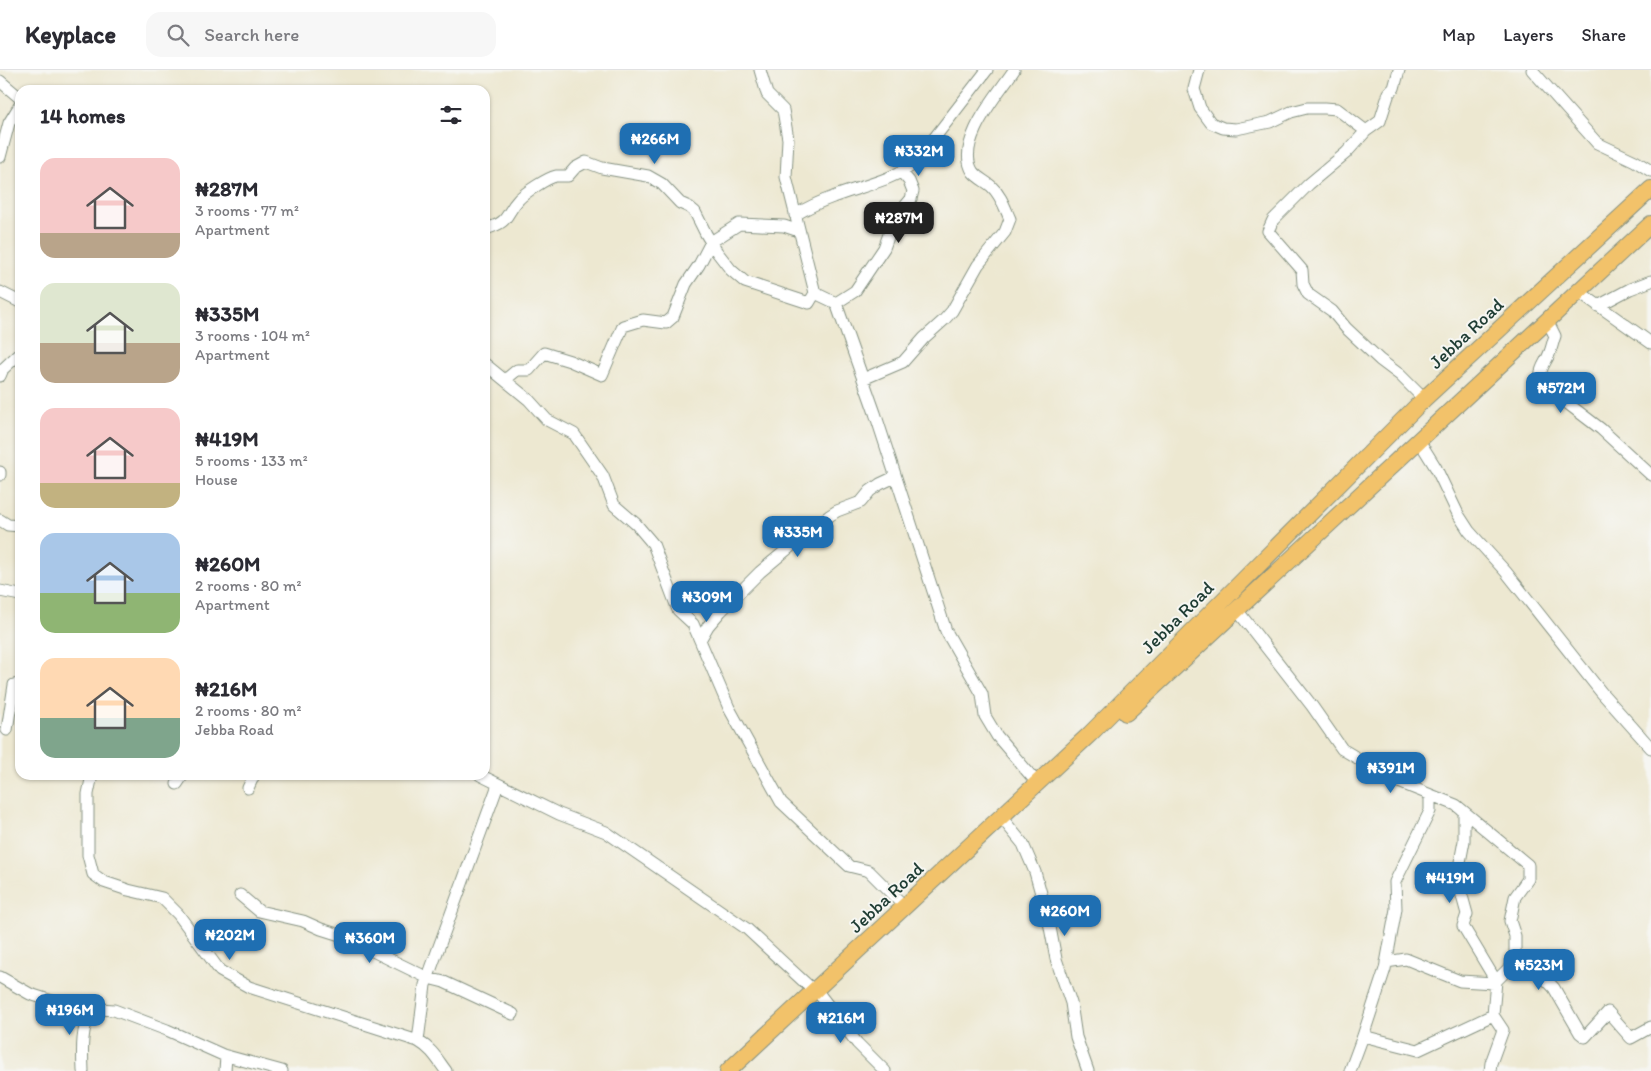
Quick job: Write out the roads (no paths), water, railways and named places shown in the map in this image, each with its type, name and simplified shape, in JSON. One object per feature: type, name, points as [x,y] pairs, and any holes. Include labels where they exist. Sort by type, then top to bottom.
[{"type":"highway","name":"Jebba Road","points":[[728,1071],[912,912],[1006,823],[1093,737],[1424,399],[1651,189]]},
{"type":"highway","name":"Jebba Road","points":[[740,1071],[905,907],[1038,784],[1237,610],[1418,439],[1651,224]]},
{"type":"street","points":[[490,228],[506,220],[519,199],[539,184],[555,176],[568,176],[575,168],[586,162],[602,168],[648,176],[662,184],[680,203],[696,212],[711,242],[731,270],[745,282],[809,303],[814,293],[786,177],[788,139],[783,110],[767,94],[760,70]]},
{"type":"street","points":[[794,216],[816,203],[902,173],[915,163],[987,70]]},
{"type":"street","points":[[863,379],[903,362],[924,338],[944,320],[952,310],[978,265],[1004,232],[1010,219],[1001,198],[992,186],[973,171],[968,160],[969,146],[986,110],[1014,70]]},
{"type":"street","points":[[1199,70],[1194,89],[1200,108],[1211,123],[1223,128],[1236,129],[1270,122],[1291,112],[1307,108],[1325,108],[1337,109],[1366,131]]},
{"type":"street","points":[[1400,70],[1380,121],[1366,131],[1346,154],[1309,184],[1273,220],[1268,231],[1302,270],[1303,284],[1308,294],[1332,311],[1346,328],[1380,360],[1400,375],[1424,399]]},
{"type":"street","points":[[1532,70],[1597,143],[1635,161],[1651,171]]},
{"type":"street","points":[[0,81],[15,94]]},
{"type":"street","points":[[0,157],[9,123],[15,113]]},
{"type":"street","points":[[836,303],[855,291],[884,248],[895,218],[911,199],[913,191],[909,181],[902,173]]},
{"type":"street","points":[[505,380],[517,370],[530,370],[544,353],[570,361],[602,375],[624,326],[644,320],[666,323],[673,317],[686,284],[711,242],[739,224],[784,226],[799,232]]},
{"type":"street","points":[[1598,306],[1630,289],[1651,281]]},
{"type":"street","points":[[1578,291],[1651,343]]},
{"type":"street","points":[[0,292],[15,300]]},
{"type":"street","points":[[814,293],[836,303],[946,631],[982,694],[985,716],[997,736],[1038,784]]},
{"type":"street","points":[[1547,320],[1555,336],[1550,352],[1541,368],[1540,378],[1546,387],[1601,428],[1651,475]]},
{"type":"street","points":[[0,376],[3,369],[15,358]]},
{"type":"street","points":[[490,368],[529,400],[547,420],[574,434],[604,476],[614,505],[636,524],[653,544],[678,610],[693,624],[729,708],[781,802],[850,866],[869,871],[905,907]]},
{"type":"street","points":[[1418,439],[1436,468],[1458,514],[1469,531],[1506,572],[1602,692],[1651,748]]},
{"type":"street","points":[[700,640],[708,626],[721,611],[768,566],[829,516],[861,502],[870,491],[895,476]]},
{"type":"street","points":[[0,592],[15,594]]},
{"type":"street","points":[[1237,610],[1312,706],[1342,749],[1396,782],[1456,805],[1528,865],[1528,879],[1515,897],[1510,920],[1515,936],[1515,962],[1494,983],[1460,981],[1406,959],[1386,962]]},
{"type":"street","points":[[7,730],[15,685]]},
{"type":"street","points":[[91,780],[88,794],[88,855],[93,874],[104,882],[162,898],[178,914],[220,971],[249,988],[418,1042],[433,1052],[446,1071]]},
{"type":"street","points":[[248,788],[252,780]]},
{"type":"street","points":[[489,780],[559,814],[606,832],[747,928],[817,993],[857,1043],[885,1071]]},
{"type":"street","points":[[418,1042],[425,985],[498,785]]},
{"type":"street","points":[[1350,1071],[1386,962],[1396,909],[1395,882],[1430,811],[1430,795]]},
{"type":"street","points":[[1464,812],[1464,841],[1457,878],[1467,914],[1463,926],[1496,981],[1493,1015],[1503,1030],[1490,1071]]},
{"type":"street","points":[[1006,823],[1023,844],[1035,872],[1049,922],[1056,959],[1071,1004],[1076,1037],[1088,1071]]},
{"type":"street","points":[[240,895],[259,911],[303,921],[340,935],[428,978],[444,982],[513,1014]]},
{"type":"street","points":[[1515,962],[1538,971],[1554,988],[1580,1033],[1585,1037],[1608,1012],[1631,1038],[1651,1027]]},
{"type":"street","points":[[0,976],[30,994],[55,1002],[92,1009],[114,1010],[167,1030],[226,1056],[282,1071]]},
{"type":"street","points":[[83,1071],[82,1047],[86,1019],[92,1009]]},
{"type":"street","points":[[1363,1036],[1418,1050],[1493,1015]]},
{"type":"street","points":[[225,1071],[226,1056]]}]
